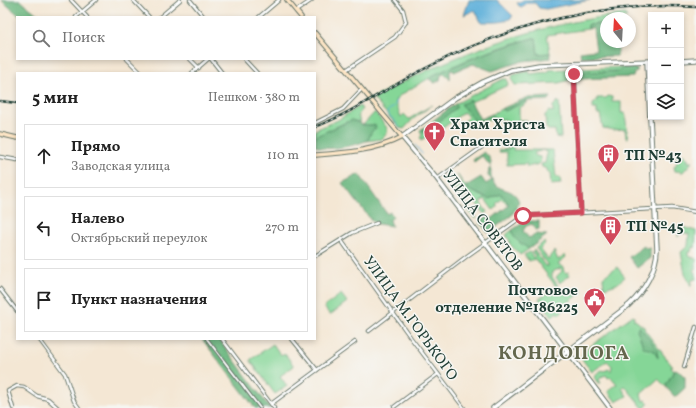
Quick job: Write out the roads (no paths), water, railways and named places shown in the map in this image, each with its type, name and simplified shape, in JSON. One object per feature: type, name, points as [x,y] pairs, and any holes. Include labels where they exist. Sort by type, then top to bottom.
[{"type":"main road","points":[[287,0],[300,16]]},
{"type":"main road","name":"УЛИЦА СОВЕТОВ","points":[[316,34],[402,137]]},
{"type":"main road","points":[[0,134],[16,138]]},
{"type":"main road","points":[[316,155],[349,152],[377,146],[402,137]]},
{"type":"street","points":[[72,0],[86,16]]},
{"type":"street","points":[[77,16],[96,0]]},
{"type":"street","points":[[133,0],[148,16]]},
{"type":"street","points":[[161,16],[180,0]]},
{"type":"street","points":[[190,0],[203,16]]},
{"type":"street","points":[[260,16],[279,0]]},
{"type":"street","points":[[296,11],[312,0]]},
{"type":"street","points":[[346,70],[395,37],[406,22],[403,10],[395,0]]},
{"type":"street","points":[[128,60],[140,72]]},
{"type":"street","points":[[191,60],[199,68]]},
{"type":"street","points":[[193,72],[207,60]]},
{"type":"street","points":[[212,60],[221,72]]},
{"type":"street","points":[[245,60],[256,72]]},
{"type":"street","points":[[684,61],[696,60]]},
{"type":"street","points":[[402,137],[449,101],[497,76],[525,67],[648,62]]},
{"type":"street","points":[[575,64],[575,96],[581,213]]},
{"type":"street","points":[[493,408],[627,307],[640,293],[653,269],[656,259],[650,84]]},
{"type":"street","points":[[316,122],[343,109],[362,89]]},
{"type":"street","name":"УЛИЦА СОВЕТОВ","points":[[402,137],[437,179],[610,408]]},
{"type":"street","points":[[437,179],[482,147]]},
{"type":"street","points":[[0,157],[16,160]]},
{"type":"street","points":[[369,331],[523,216],[680,208],[696,212]]},
{"type":"street","points":[[316,255],[352,233],[377,222]]},
{"type":"street","name":"УЛИЦА М.ГОРЬКОГО","points":[[341,240],[464,408]]},
{"type":"street","points":[[0,289],[16,309]]},
{"type":"street","points":[[684,367],[696,328]]},
{"type":"street","points":[[40,340],[66,374],[74,401],[79,408]]},
{"type":"street","points":[[208,340],[260,408]]},
{"type":"street","points":[[223,340],[274,408]]},
{"type":"street","points":[[293,340],[317,370]]},
{"type":"street","points":[[271,404],[355,342]]},
{"type":"street","points":[[394,407],[438,374]]},
{"type":"street","points":[[13,408],[8,391],[17,386],[24,387],[37,396],[48,399],[58,408]]},
{"type":"water","points":[[469,0],[497,0],[513,16],[510,19],[502,21],[481,22],[475,10],[464,15]]},
{"type":"water","points":[[524,0],[590,0],[546,9],[539,8],[535,3],[526,3],[522,7],[519,6],[517,3]]},
{"type":"waterway","points":[[389,110],[394,107],[398,98]]},
{"type":"waterway","points":[[388,111],[387,113],[400,127]]},
{"type":"waterway","points":[[415,145],[422,154]]},
{"type":"railway","points":[[316,127],[344,114],[416,73],[461,51],[525,27],[559,18],[627,8],[662,6],[696,7]]},
{"type":"railway","points":[[0,101],[16,103]]},
{"type":"place","name":"Храм Христа Спасителя","points":[[435,152]]},
{"type":"place","name":"ТП №43","points":[[609,174]]},
{"type":"place","name":"ТП №45","points":[[611,246]]},
{"type":"place","name":"Почтовое отделение №186225","points":[[594,318]]},
{"type":"district","name":"КОНДОПОГА","points":[[564,352]]}]
